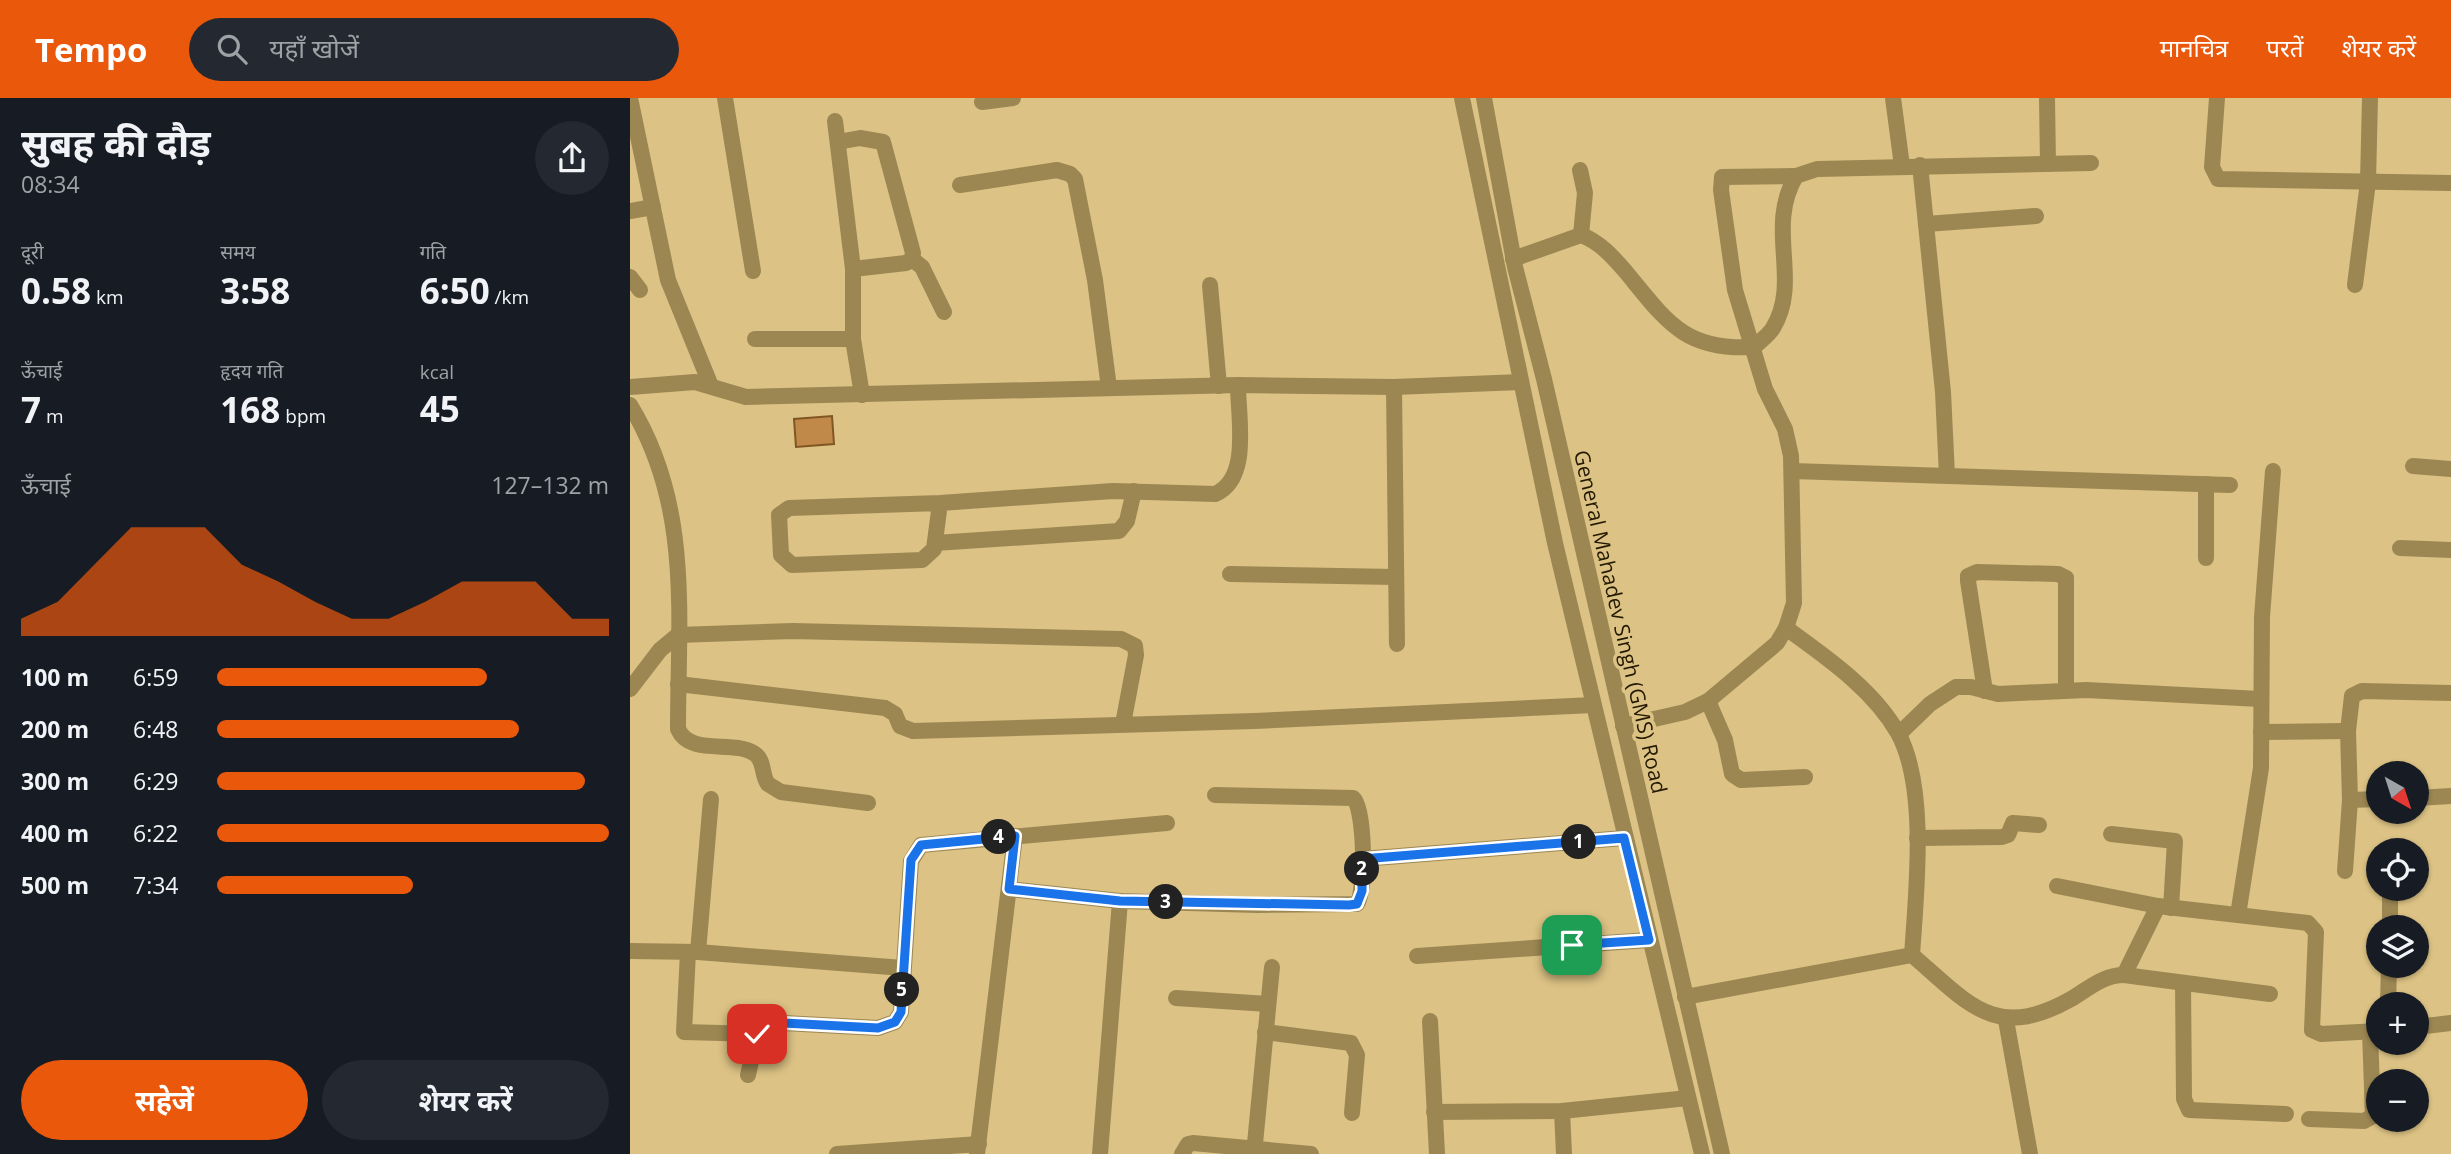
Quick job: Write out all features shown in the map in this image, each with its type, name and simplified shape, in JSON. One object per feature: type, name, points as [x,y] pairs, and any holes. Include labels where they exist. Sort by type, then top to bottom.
[{"type":"street","points":[[630,98],[675,302],[711,386]]},
{"type":"street","points":[[725,98],[754,271]]},
{"type":"street","points":[[982,102],[1013,98]]},
{"type":"street","points":[[1462,98],[1521,382],[1593,705],[1702,1154]]},
{"type":"street","name":"General Mahadev Singh (GMS) Road","points":[[1484,98],[1513,259],[1722,1154]]},
{"type":"street","points":[[1893,98],[1902,166]]},
{"type":"street","points":[[2047,98],[2048,164]]},
{"type":"street","points":[[2217,98],[2212,167],[2218,178],[2451,183]]},
{"type":"street","points":[[2355,285],[2368,182],[2370,98]]},
{"type":"street","points":[[835,121],[853,269],[853,340],[862,395]]},
{"type":"street","points":[[838,142],[860,138],[883,142],[910,238],[912,259],[922,267],[944,312]]},
{"type":"street","points":[[1623,726],[1685,712],[1708,701],[1777,643],[1786,628],[1794,603],[1792,471],[1785,429],[1765,388],[1735,290],[1721,190],[1722,177],[1796,176],[1817,169],[1920,165],[2091,163]]},
{"type":"street","points":[[1920,165],[1943,392],[1947,476]]},
{"type":"street","points":[[960,185],[1057,170],[1070,174],[1075,179],[1095,280],[1109,388]]},
{"type":"street","points":[[1580,170],[1585,193],[1581,235]]},
{"type":"street","points":[[1513,259],[1581,235],[1594,240],[1613,257],[1685,337],[1719,348],[1754,347],[1773,328],[1785,289],[1781,212],[1785,194],[1796,176]]},
{"type":"street","points":[[630,211],[653,207]]},
{"type":"street","points":[[1926,224],[2036,216]]},
{"type":"street","points":[[853,269],[912,259]]},
{"type":"street","points":[[1210,285],[1219,386]]},
{"type":"street","points":[[755,339],[853,340]]},
{"type":"street","points":[[630,387],[682,381],[711,386],[746,397],[1238,385],[1394,387],[1521,382]]},
{"type":"street","points":[[940,503],[935,543],[930,555],[922,559],[792,565],[781,555],[779,515],[789,508],[940,503],[1134,491],[1215,494],[1227,489],[1238,466],[1238,385]]},
{"type":"street","points":[[1394,387],[1397,644]]},
{"type":"street","points":[[630,405],[658,461],[673,510],[678,554],[678,729],[684,739],[751,752],[761,761],[768,784],[781,792],[868,803]]},
{"type":"street","points":[[2413,467],[2451,469]]},
{"type":"street","points":[[1792,471],[2230,485]]},
{"type":"street","points":[[2238,915],[2261,768],[2260,698],[2265,559],[2273,471]]},
{"type":"street","points":[[2206,484],[2206,558]]},
{"type":"street","points":[[935,543],[1119,530],[1127,522],[1134,491]]},
{"type":"street","points":[[2400,548],[2451,550]]},
{"type":"street","points":[[1985,691],[1968,581],[1968,576],[1977,572],[2058,574],[2066,578],[2066,690]]},
{"type":"street","points":[[1230,574],[1395,577]]},
{"type":"street","points":[[1786,628],[1852,679],[1882,710],[1899,734],[1912,773],[1917,838],[1912,956]]},
{"type":"street","points":[[630,689],[660,650],[678,635],[793,631],[1121,639],[1135,646],[1136,655],[1123,724]]},
{"type":"street","points":[[678,684],[885,708],[895,714],[900,726],[914,731],[1254,721],[1593,705]]},
{"type":"street","points":[[1899,734],[1946,692],[1956,687],[2011,695],[2066,690],[2260,698]]},
{"type":"street","points":[[2345,871],[2350,800],[2350,703],[2357,692],[2451,693]]},
{"type":"street","points":[[1708,701],[1725,740],[1730,768],[1736,778],[1805,777]]},
{"type":"street","points":[[2261,732],[2348,731]]},
{"type":"street","points":[[1009,889],[1120,901],[1357,904],[1361,898],[1362,859],[1360,809],[1353,798],[1215,795]]},
{"type":"street","points":[[2429,797],[2451,796]]},
{"type":"street","points":[[711,799],[684,1032],[757,1034]]},
{"type":"street","points":[[2350,800],[2366,799]]},
{"type":"street","points":[[748,1074],[759,1026],[772,1021],[889,1027],[901,1012],[902,968],[914,851],[921,845],[935,841],[1167,822]]},
{"type":"street","points":[[1917,838],[2002,837],[2008,835],[2013,823],[2039,825]]},
{"type":"street","points":[[2111,834],[2175,841],[2165,907],[2124,975]]},
{"type":"street","points":[[838,1154],[978,1149],[1015,836]]},
{"type":"street","points":[[1362,859],[1624,838]]},
{"type":"street","points":[[2057,886],[2165,907],[2303,921],[2314,926],[2316,932],[2312,1030],[2321,1034],[2366,1031]]},
{"type":"street","points":[[1100,1154],[1120,901]]},
{"type":"street","points":[[1417,956],[1649,940]]},
{"type":"street","points":[[630,951],[693,952],[902,968]]},
{"type":"street","points":[[1685,997],[1912,956]]},
{"type":"street","points":[[1912,956],[1968,1003],[2006,1020],[2047,1010],[2104,979],[2124,975],[2270,994]]},
{"type":"street","points":[[1254,1151],[1272,967]]},
{"type":"street","points":[[2183,983],[2184,1099],[2189,1110],[2286,1114]]},
{"type":"street","points":[[1176,998],[1268,1004]]},
{"type":"street","points":[[2006,1020],[2030,1154]]},
{"type":"street","points":[[1430,1021],[1437,1154]]},
{"type":"street","points":[[2429,1026],[2451,1023]]},
{"type":"street","points":[[1265,1032],[1351,1043],[1357,1055],[1352,1113]]},
{"type":"street","points":[[2309,1119],[2364,1121],[2373,1116],[2374,1055]]},
{"type":"street","points":[[1434,1112],[1562,1111],[1688,1098]]},
{"type":"street","points":[[1562,1111],[1564,1154]]},
{"type":"street","points":[[1182,1154],[1188,1144],[1193,1143],[1254,1151],[1311,1154]]},
{"type":"building","points":[[832,416],[834,444],[796,447],[794,419]]},
{"type":"route","points":[[757,1034],[759,1026],[772,1021],[878,1028],[889,1027],[895,1022],[901,1012],[911,860],[914,851],[921,845],[935,841],[1015,836],[1009,889],[1120,901],[1349,905],[1357,904],[1361,898],[1362,859],[1624,838],[1649,940],[1572,945]]}]
